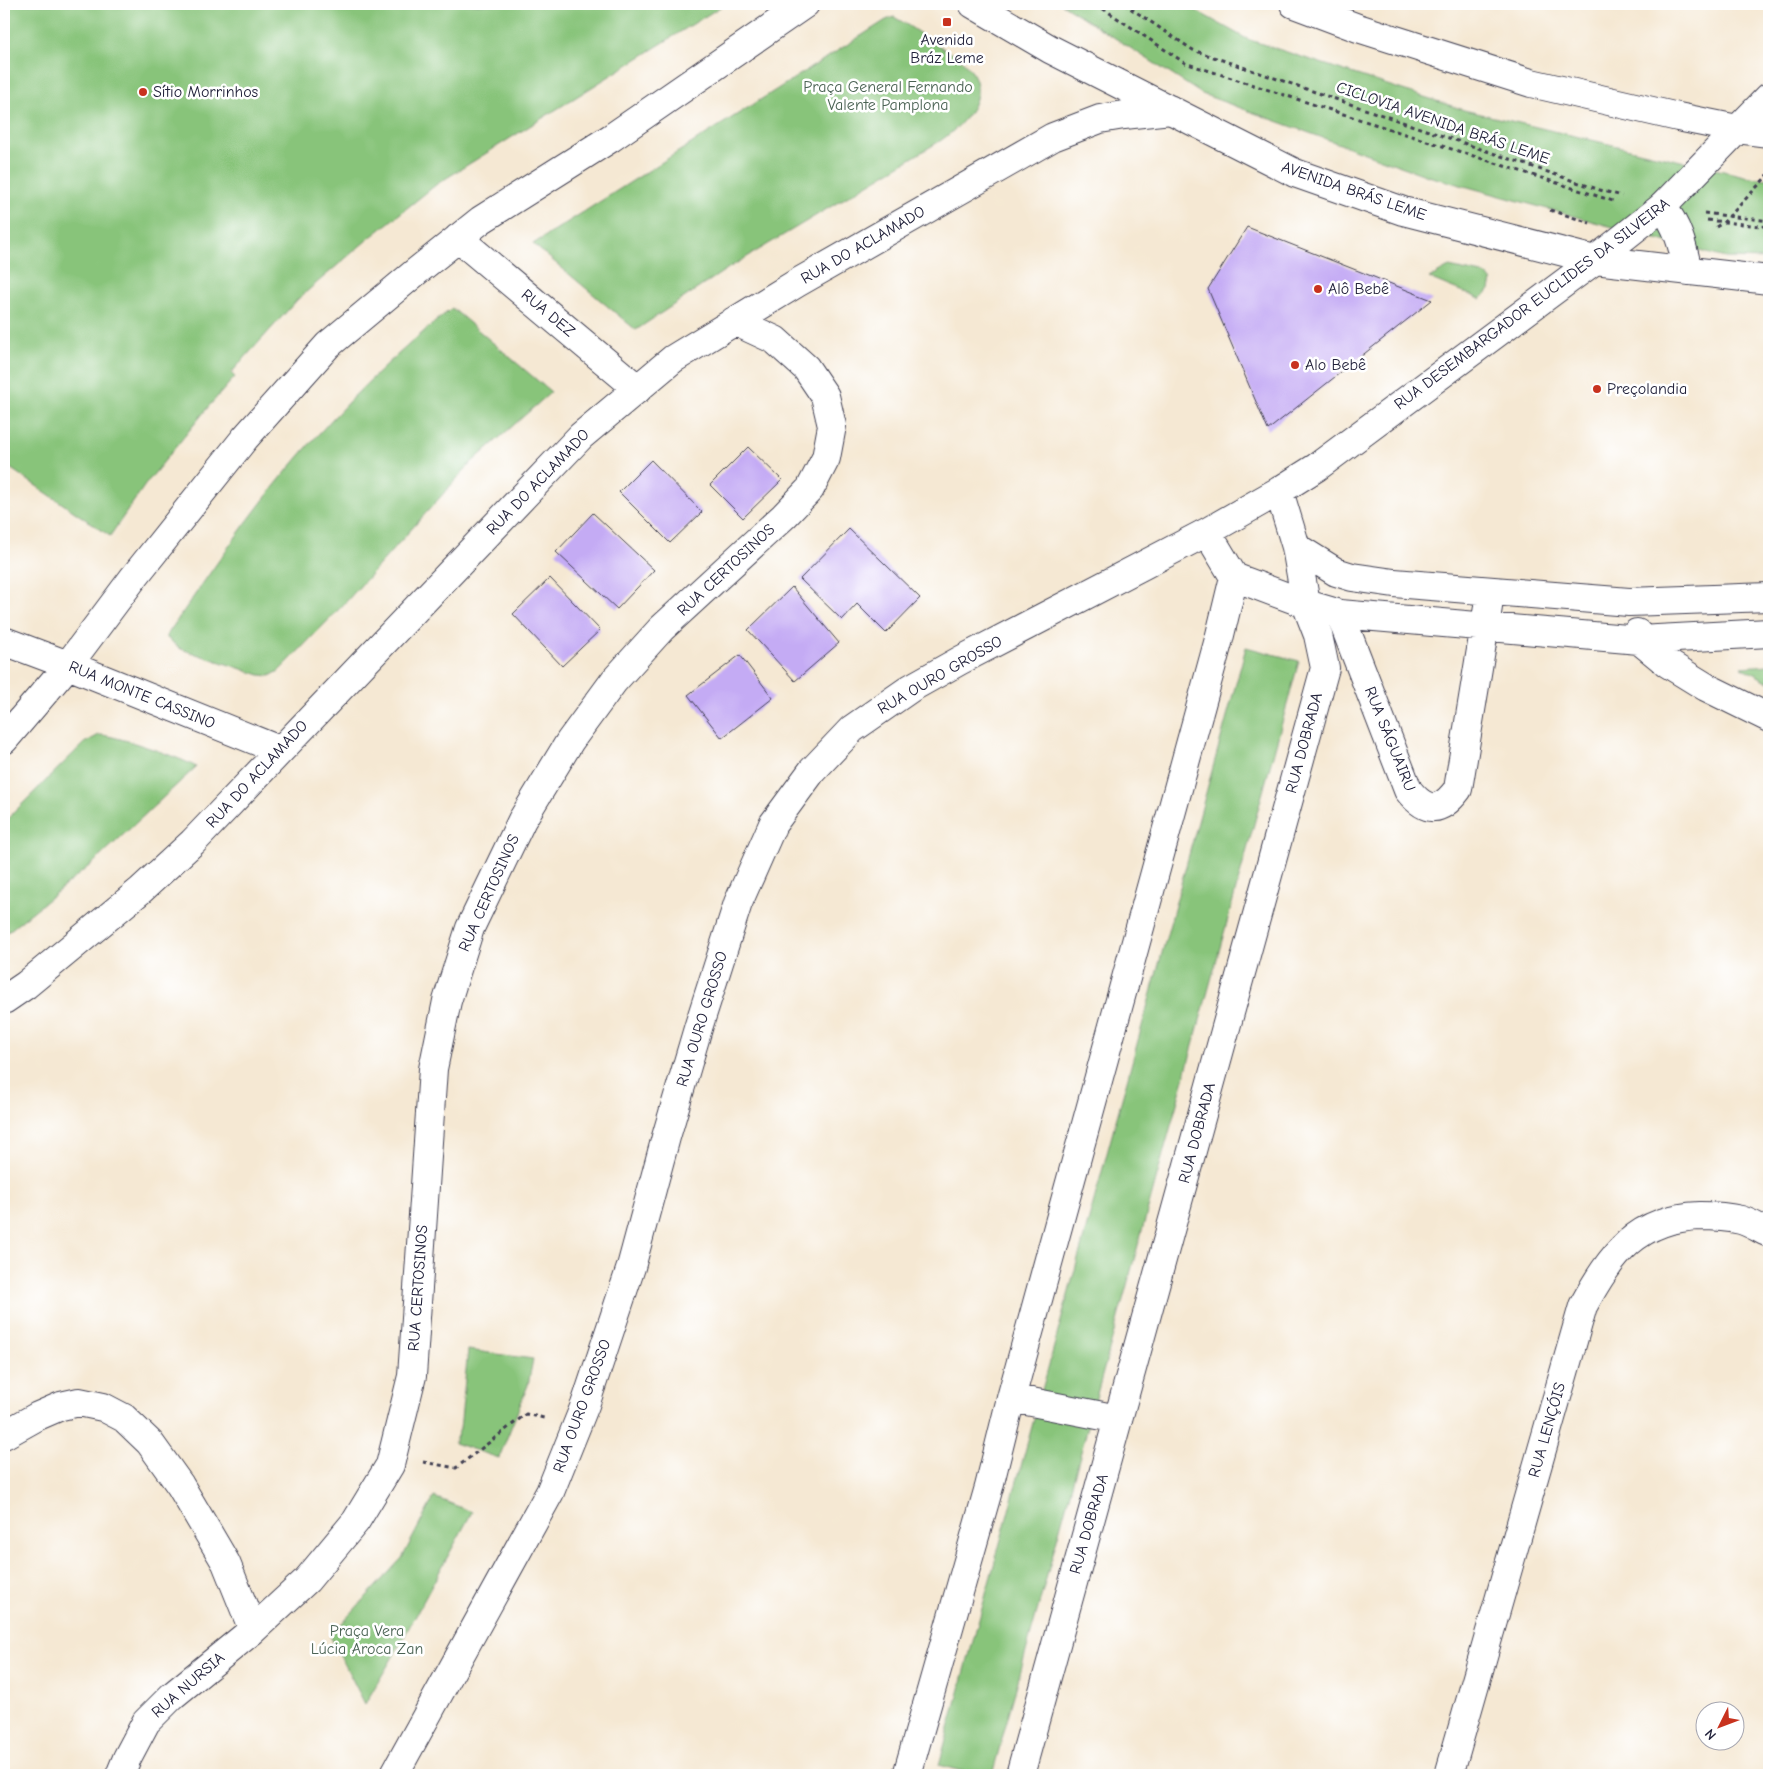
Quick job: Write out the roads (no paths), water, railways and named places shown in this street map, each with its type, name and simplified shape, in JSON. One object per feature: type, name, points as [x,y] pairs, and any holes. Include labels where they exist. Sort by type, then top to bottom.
[{"type":"street","points":[[4,740],[68,665],[134,577],[245,438],[328,344],[481,220],[619,133],[805,4]]},
{"type":"street","name":"AVENIDA BRÁS LEME","points":[[973,4],[1050,49],[1295,173],[1403,211],[1595,260],[1769,280]]},
{"type":"street","points":[[1294,4],[1358,28],[1531,82],[1737,129],[1769,133]]},
{"type":"street","name":"RUA DESEMBARGADOR EUCLIDES DA SILVEIRA","points":[[1278,491],[1317,467],[1662,212],[1737,129],[1769,97]]},
{"type":"street","name":"RUA DO ACLAMADO","points":[[4,1000],[26,985],[141,890],[193,842],[581,436],[673,359],[797,283],[1053,137],[1100,119],[1124,114],[1171,110]]},
{"type":"street","points":[[1662,212],[1684,248],[1688,271]]},
{"type":"street","name":"RUA DEZ","points":[[458,238],[638,389]]},
{"type":"street","name":"RUA CERTOSINOS","points":[[253,1630],[307,1580],[356,1521],[390,1465],[412,1376],[434,1069],[447,1001],[470,928],[522,820],[570,741],[614,681],[661,629],[784,516],[810,489],[826,458],[832,426],[825,396],[806,368],[774,340],[734,321]]},
{"type":"street","name":"RUA OURO GROSSO","points":[[394,1775],[550,1492],[577,1426],[631,1266],[671,1118],[735,912],[773,824],[812,771],[852,729],[911,688],[970,655],[1207,532],[1278,491]]},
{"type":"street","name":"RUA DOBRADA","points":[[1020,1775],[1325,668],[1318,635],[1306,604],[1296,547],[1278,491]]},
{"type":"street","points":[[1207,532],[1234,577],[1306,604],[1340,614],[1639,640],[1769,633]]},
{"type":"street","points":[[1296,547],[1336,572],[1352,577],[1394,583],[1629,602],[1769,597]]},
{"type":"street","points":[[908,1775],[989,1486],[1011,1398],[1219,640],[1234,577]]},
{"type":"street","name":"RUA SÁGUAIRU","points":[[1340,614],[1408,790],[1417,801],[1427,807],[1440,808],[1450,800],[1458,789],[1491,591]]},
{"type":"street","points":[[1629,602],[1639,640],[1668,664],[1769,718]]},
{"type":"street","name":"RUA MONTE CASSINO","points":[[4,641],[279,750]]},
{"type":"street","name":"RUA LENÇÓIS","points":[[1449,1775],[1583,1306],[1599,1276],[1617,1253],[1637,1235],[1662,1221],[1685,1216],[1711,1216],[1742,1220],[1769,1233]]},
{"type":"street","points":[[1011,1398],[1118,1419]]},
{"type":"street","points":[[4,1435],[53,1409],[80,1402],[103,1407],[124,1418],[150,1443],[180,1485],[226,1564],[253,1630]]},
{"type":"street","name":"RUA NURSIA","points":[[120,1775],[146,1722],[172,1696],[253,1630]]},
{"type":"place","name":"Avenida Bráz Leme","points":[[947,22]]},
{"type":"place","name":"Sítio Morrinhos","points":[[143,92]]},
{"type":"place","name":"Alô Bebê","points":[[1318,289]]},
{"type":"place","name":"Alo Bebê","points":[[1295,365]]},
{"type":"place","name":"Preçolandia","points":[[1597,389]]},
{"type":"park label","name":"Praça General Fernando Valente Pamplona","points":[[888,96]]},
{"type":"park label","name":"Praça Vera Lúcia Aroca Zan","points":[[367,1640]]}]
